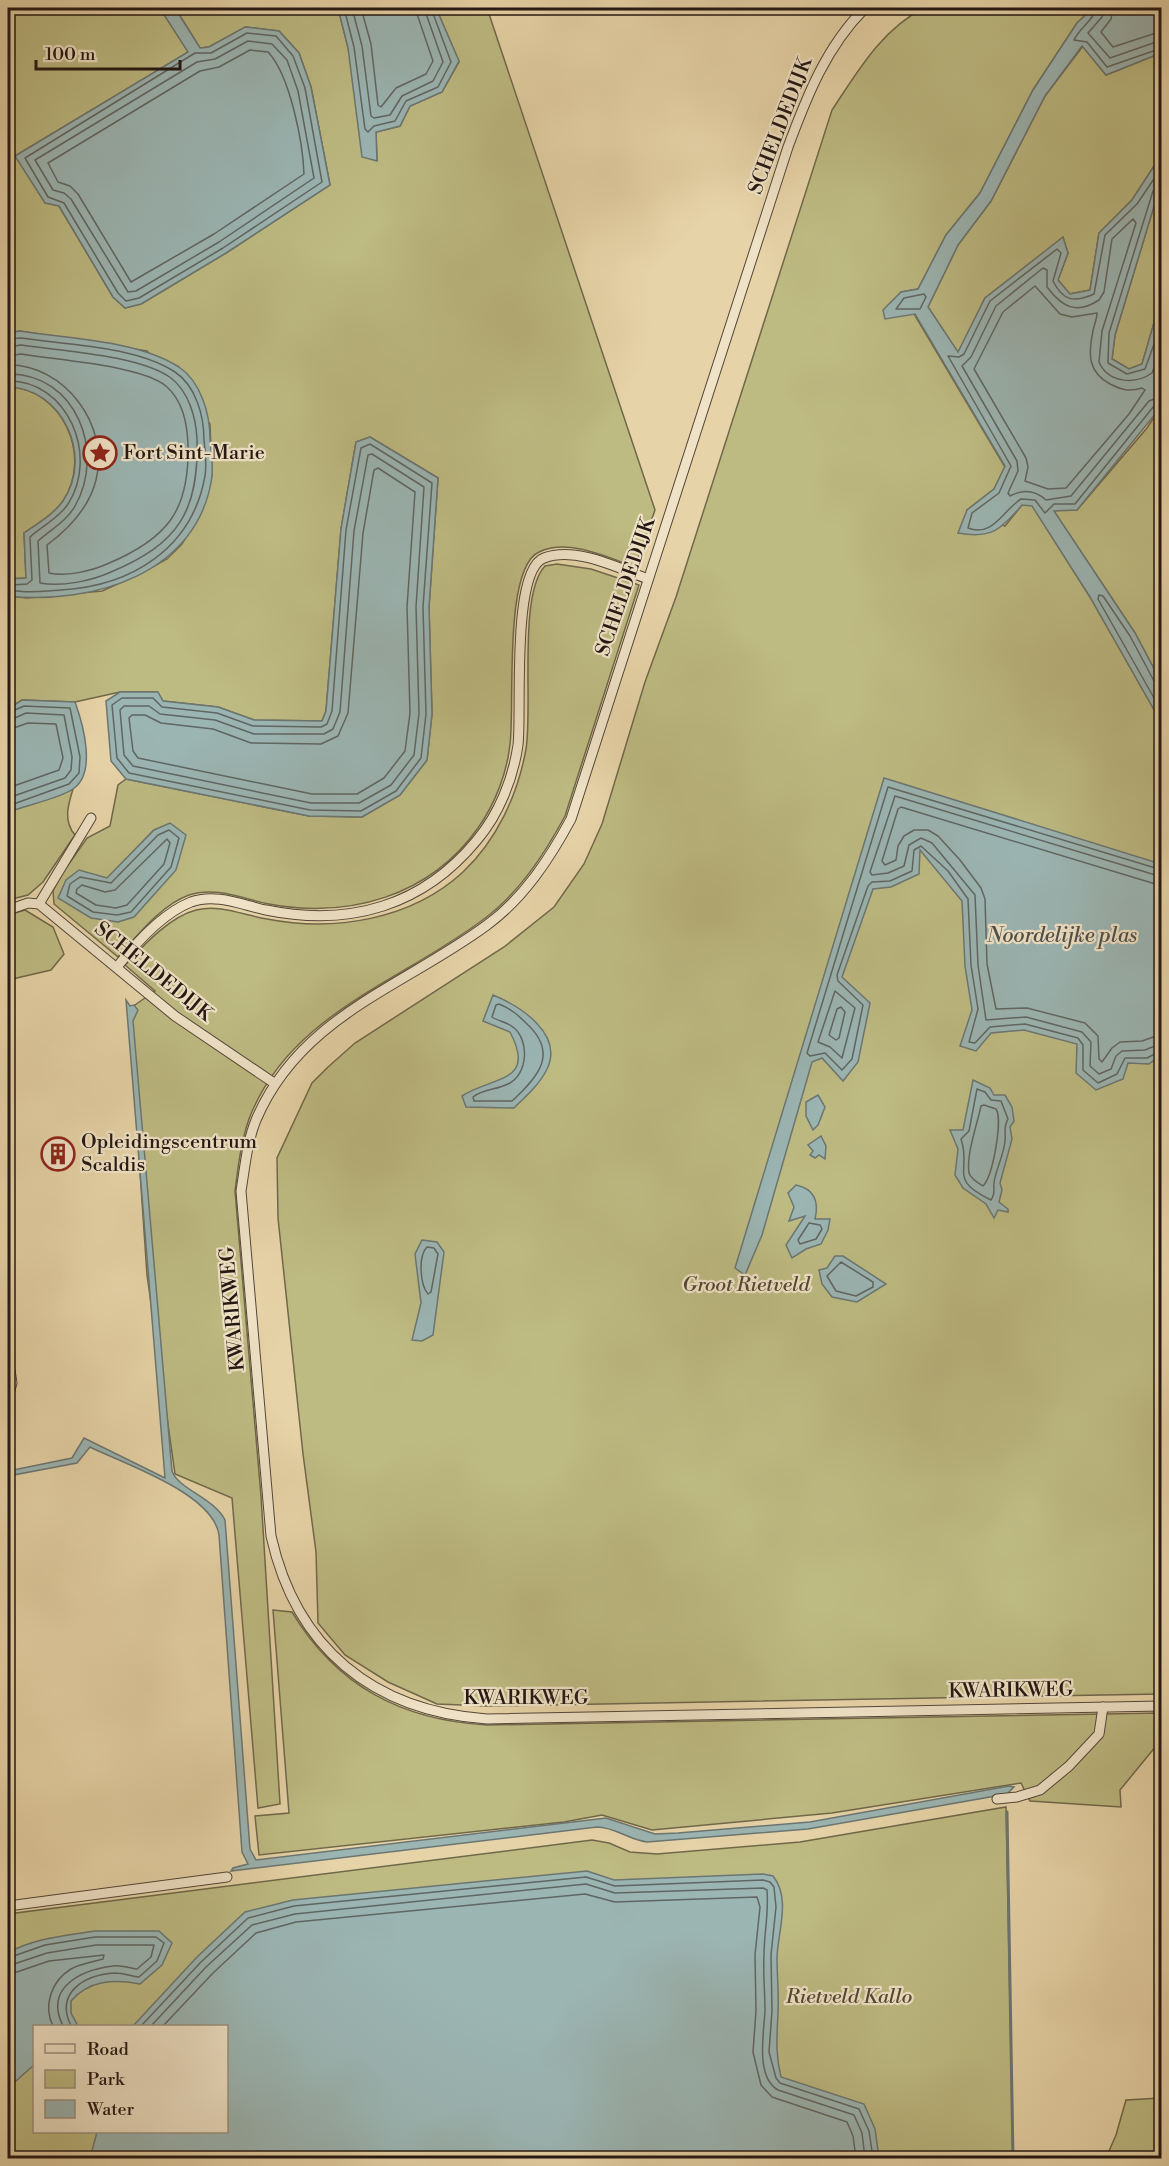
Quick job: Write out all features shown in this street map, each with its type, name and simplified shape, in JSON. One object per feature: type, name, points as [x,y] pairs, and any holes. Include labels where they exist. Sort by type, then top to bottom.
[{"type":"street","name":"SCHELDEDIJK","points":[[39,904],[175,1016],[277,1079],[294,1057],[339,1017],[488,924],[522,893],[551,855],[571,819],[808,94],[829,52],[866,8]]},
{"type":"street","points":[[117,967],[173,912],[192,902],[218,899],[299,915],[339,915],[376,909],[415,894],[456,865],[485,831],[507,791],[518,746],[520,648],[525,594],[532,568],[541,559],[571,555],[648,579]]},
{"type":"street","points":[[8,910],[28,903],[39,904],[92,818]]},
{"type":"street","name":"KWARIKWEG","points":[[277,1079],[255,1121],[247,1151],[241,1191],[271,1536],[277,1563],[297,1609],[310,1630],[346,1668],[383,1693],[407,1704],[457,1717],[487,1719],[1161,1706]]},
{"type":"street","points":[[8,1357],[12,1383],[8,1397]]},
{"type":"street","points":[[997,1799],[1017,1797],[1041,1790],[1069,1766],[1099,1734],[1103,1707]]},
{"type":"street","points":[[8,1906],[227,1877]]},
{"type":"green space","points":[[8,8],[155,8],[163,13],[189,52],[15,156],[59,206],[113,297],[125,308],[141,304],[226,253],[330,185],[311,87],[299,53],[279,31],[246,27],[209,47],[200,48],[175,8],[338,8],[377,161],[376,132],[400,126],[410,106],[442,92],[459,62],[436,8],[487,8],[655,510],[635,567],[587,550],[562,547],[539,552],[528,563],[520,584],[515,610],[510,744],[503,777],[490,809],[478,828],[459,851],[436,871],[412,886],[386,897],[329,908],[299,908],[269,904],[229,894],[209,892],[189,895],[160,913],[118,957],[54,904],[53,891],[61,875],[87,838],[110,826],[118,785],[126,779],[309,816],[362,817],[400,795],[427,760],[432,714],[429,607],[438,478],[370,437],[356,442],[341,529],[326,711],[322,721],[254,720],[218,707],[163,701],[157,692],[120,692],[75,702],[22,700],[8,709],[8,596],[27,598],[102,591],[167,559],[182,544],[200,515],[212,476],[210,424],[147,351],[20,331],[8,333]],"holes":[[[154,830],[91,918],[107,879]]]},
{"type":"green space","name":"Groot Rietveld","points":[[924,8],[1093,8],[1077,23],[1033,90],[980,193],[946,235],[918,289],[901,292],[1005,467],[994,489],[967,510],[1005,526],[1022,505],[1032,505],[1090,597],[1161,722],[1161,1694],[487,1706],[437,1704],[388,1682],[345,1655],[318,1623],[316,1552],[303,1454],[278,1218],[277,1158],[312,1083],[328,1067],[355,1043],[504,947],[554,907],[584,864],[602,824],[645,682],[676,597],[832,110],[861,66],[883,40],[909,17]]},
{"type":"green space","points":[[1083,46],[1106,75],[1161,53],[1161,160],[1156,163],[1132,200],[1099,233],[1090,290],[1070,294],[1058,280],[1068,253],[1063,238],[985,298],[958,353],[928,307],[958,245],[991,201],[1045,96]]},
{"type":"green space","points":[[1161,183],[1161,299],[1142,364],[1129,369],[1112,359],[1115,335]]},
{"type":"green space","points":[[8,387],[27,390],[44,399],[57,412],[67,428],[73,445],[75,464],[71,483],[63,501],[50,514],[24,533],[26,578],[8,579]]},
{"type":"green space","points":[[1161,407],[1161,682],[1135,633],[1053,510],[1077,510],[1147,428]]},
{"type":"green space","points":[[557,564],[591,569],[639,585],[565,816],[530,872],[497,909],[452,941],[350,1003],[319,1026],[291,1052],[267,1083],[249,1119],[244,1137],[235,1191],[261,1496],[280,1804],[258,1808],[232,1498],[175,1474],[147,1275],[129,1009],[155,991],[125,965],[166,925],[196,910],[223,909],[293,923],[345,922],[396,911],[420,901],[463,872],[496,831],[518,783],[528,731],[528,653],[532,601],[537,580],[545,566]]},
{"type":"green space","points":[[73,789],[68,807],[68,819],[75,835],[43,882],[28,895],[8,900],[8,812]]},
{"type":"green space","points":[[25,910],[53,927],[64,954],[51,970],[8,980],[8,915]]},
{"type":"green space","points":[[273,1610],[292,1612],[329,1660],[351,1679],[374,1694],[399,1707],[456,1722],[487,1725],[1161,1713],[1161,1740],[1120,1790],[1121,1807],[1030,1801],[1021,1783],[832,1813],[652,1830],[602,1815],[564,1822],[259,1855],[255,1816],[289,1813]]},
{"type":"green space","name":"Rietveld Kallo","points":[[1006,1807],[1013,2158],[8,2158],[8,1914],[592,1840],[609,1843],[630,1852],[657,1854],[800,1842]]},
{"type":"green space","points":[[1161,2098],[1161,2158],[1106,2158],[1116,2135],[1126,2100]]},
{"type":"water","points":[[155,8],[175,8],[200,48],[209,47],[245,27],[279,31],[299,53],[311,87],[330,185],[226,253],[141,304],[125,308],[113,297],[59,206],[45,203],[15,156],[188,52],[163,13]]},
{"type":"water","points":[[338,8],[436,8],[459,61],[442,92],[410,106],[400,126],[376,132],[377,161],[362,157],[348,48]]},
{"type":"water","points":[[1093,8],[1161,8],[1161,53],[1106,75],[1082,46],[1045,96],[991,201],[958,245],[928,307],[958,352],[985,298],[1063,237],[1068,253],[1058,280],[1070,294],[1090,290],[1099,233],[1132,200],[1156,163],[1161,160],[1161,183],[1115,335],[1112,359],[1129,369],[1142,364],[1161,299],[1161,407],[1077,510],[1054,511],[1135,633],[1161,682],[1161,722],[1090,597],[1032,506],[1022,505],[1008,521],[995,531],[979,535],[958,533],[967,510],[994,489],[1005,466],[915,314],[885,319],[883,310],[901,292],[918,289],[946,235],[980,193],[1033,90],[1077,23]]},
{"type":"water","points":[[20,331],[102,342],[143,351],[162,358],[187,373],[203,399],[210,429],[212,476],[203,510],[186,537],[164,559],[137,576],[106,588],[73,595],[8,596],[8,579],[26,578],[24,533],[50,514],[63,501],[72,483],[75,464],[73,445],[67,428],[57,412],[44,399],[27,390],[8,387],[8,333]]},
{"type":"water","points":[[370,437],[438,478],[429,607],[432,714],[427,760],[400,795],[362,817],[309,816],[126,779],[111,761],[106,701],[120,692],[158,692],[163,701],[218,707],[254,720],[322,721],[326,711],[341,529],[356,442]]},
{"type":"water","points":[[22,700],[75,702],[86,748],[85,772],[73,789],[51,799],[8,812],[8,709]]},
{"type":"water","name":"Noordelijke plas","points":[[884,778],[1161,864],[1161,1055],[1149,1064],[1128,1063],[1123,1079],[1096,1090],[1076,1073],[1077,1044],[1024,1030],[991,1033],[976,1051],[960,1046],[972,1010],[965,966],[962,901],[920,850],[919,874],[891,887],[873,889],[842,977],[870,1003],[858,1062],[843,1081],[822,1058],[812,1062],[762,1235],[745,1275],[735,1268]]},
{"type":"water","points":[[170,823],[186,835],[176,870],[134,917],[118,922],[91,918],[58,898],[66,880],[79,870],[107,878],[154,830]]},
{"type":"water","points":[[493,995],[515,1006],[536,1023],[545,1033],[550,1044],[551,1056],[541,1080],[514,1108],[466,1107],[462,1096],[508,1076],[515,1069],[518,1061],[517,1049],[510,1032],[483,1021]]},
{"type":"water","points":[[126,1000],[130,1006],[134,1005],[138,1010],[133,1021],[172,1471],[181,1483],[213,1506],[225,1520],[250,1849],[256,1860],[606,1818],[655,1834],[810,1822],[1009,1786],[1014,1787],[1007,1794],[808,1829],[647,1842],[610,1829],[597,1827],[231,1871],[233,1868],[248,1864],[242,1852],[219,1535],[213,1520],[185,1493],[144,1471],[90,1447],[77,1463],[8,1476],[8,1471],[72,1458],[84,1438],[165,1478]]},
{"type":"water","points":[[973,1080],[990,1088],[994,1095],[1005,1095],[1012,1107],[1014,1121],[1010,1127],[1012,1139],[1000,1183],[1002,1190],[999,1202],[1008,1209],[1008,1212],[998,1210],[994,1218],[986,1204],[963,1188],[955,1175],[958,1149],[950,1130],[963,1130]]},
{"type":"water","points":[[818,1095],[825,1107],[818,1125],[813,1130],[806,1116],[806,1102]]},
{"type":"water","points":[[821,1136],[826,1146],[825,1159],[819,1155],[815,1158],[810,1155],[813,1151],[808,1145]]},
{"type":"water","points":[[796,1185],[808,1190],[814,1197],[815,1219],[830,1219],[828,1230],[821,1244],[806,1249],[792,1258],[786,1245],[805,1216],[789,1221],[794,1207],[788,1193]]},
{"type":"water","points":[[422,1240],[437,1242],[444,1252],[433,1335],[422,1341],[412,1340],[421,1303],[415,1254]]},
{"type":"water","points":[[835,1256],[843,1256],[886,1284],[857,1302],[832,1297],[822,1284],[819,1270],[827,1268]]},
{"type":"water","points":[[587,1871],[614,1880],[763,1874],[773,1876],[781,1894],[782,1904],[777,1957],[777,2045],[781,2077],[864,2104],[875,2129],[879,2158],[90,2158],[97,2133],[228,2133],[228,2025],[134,2025],[197,1957],[245,1912],[293,1900]]},
{"type":"water","points":[[95,1931],[159,1931],[172,1943],[162,1965],[140,1984],[102,1983],[78,1994],[71,2001],[71,2013],[77,2025],[33,2025],[33,2066],[8,2088],[8,1953],[28,1944]]},
{"type":"waterway","points":[[1007,1812],[1013,2158]]},
{"type":"place","name":"Fort Sint-Marie","points":[[100,453]]},
{"type":"place","name":"Opleidingscentrum Scaldis","points":[[58,1154]]}]
